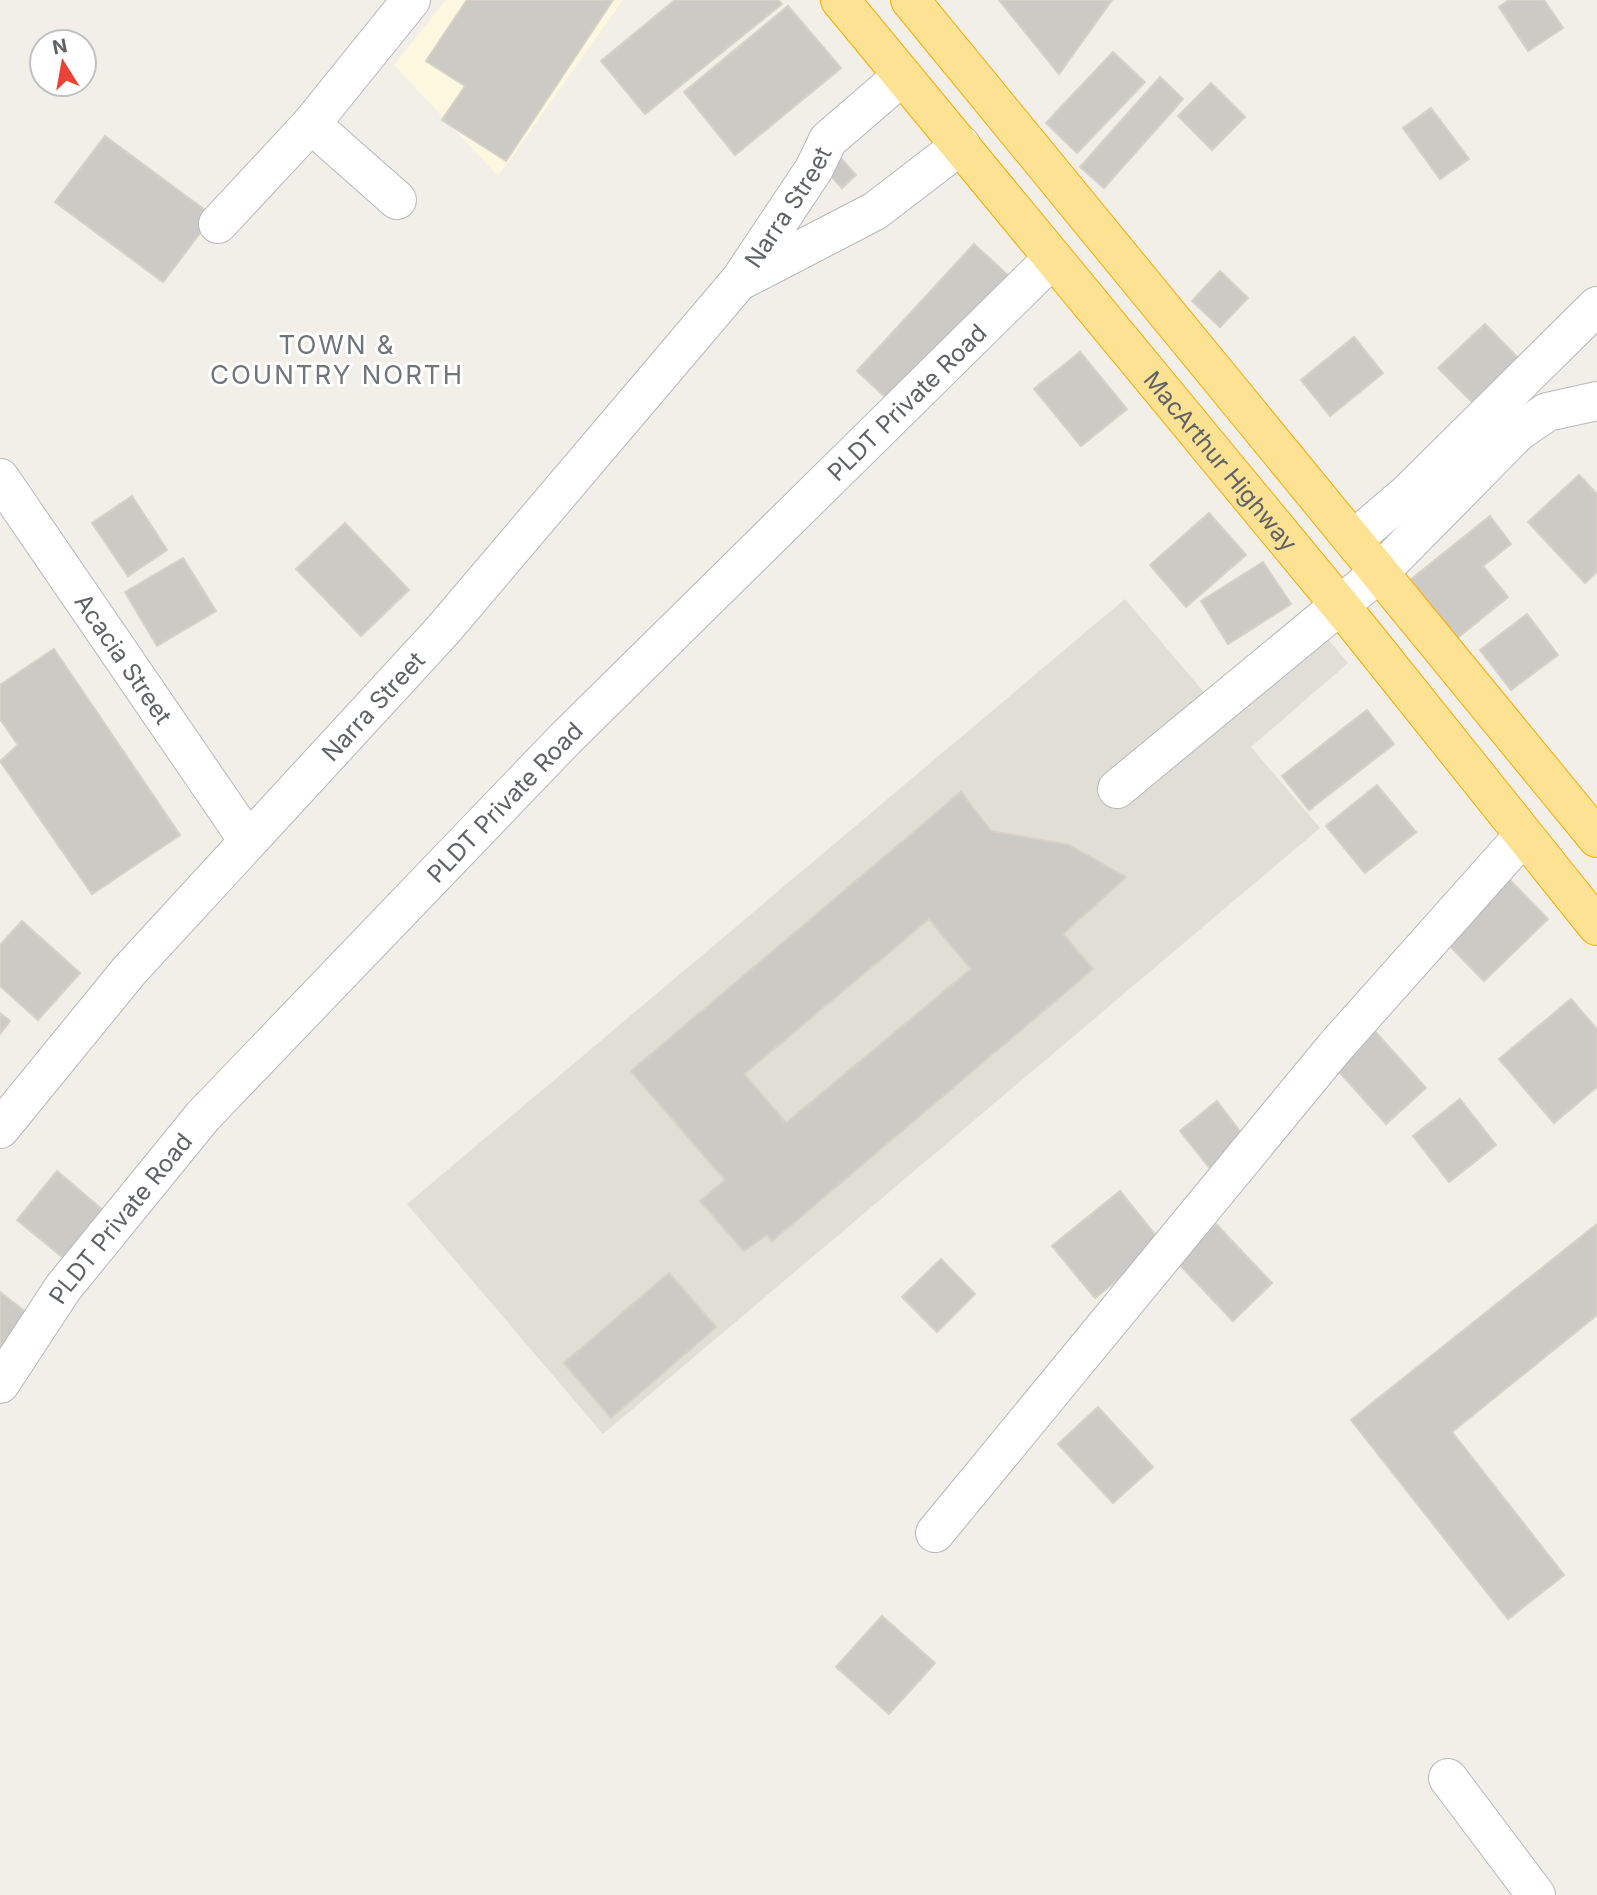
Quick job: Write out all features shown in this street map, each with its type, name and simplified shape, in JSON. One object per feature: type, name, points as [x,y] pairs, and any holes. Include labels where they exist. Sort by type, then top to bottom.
[{"type":"highway","name":"MacArthur Highway","points":[[840,0],[1340,605],[1597,926]]},
{"type":"highway","points":[[911,0],[1597,838]]},
{"type":"street","points":[[218,224],[311,124],[411,0]]},
{"type":"street","name":"Narra Street","points":[[0,1129],[129,971],[247,839],[443,630],[740,281],[814,169],[828,141],[901,77]]},
{"type":"street","points":[[311,124],[397,200]]},
{"type":"street","name":"Narra Street","points":[[740,281],[876,211],[961,145]]},
{"type":"street","name":"PLDT Private Road","points":[[0,1384],[64,1288],[203,1116],[565,739],[1053,258]]},
{"type":"street","points":[[1353,540],[1408,493],[1597,306]]},
{"type":"street","points":[[1117,789],[1380,572],[1518,432],[1547,412],[1597,401]]},
{"type":"street","name":"Acacia Street","points":[[0,478],[247,839]]},
{"type":"street","points":[[935,1532],[1335,1047],[1523,836]]},
{"type":"street","points":[[1448,1778],[1536,1895]]},
{"type":"shaded area","points":[[446,0],[623,0],[498,176],[394,65]]},
{"type":"shaded area","points":[[1125,599],[1207,696],[1305,612],[1348,663],[1251,747],[1320,828],[603,1434],[407,1204]]},
{"type":"building","points":[[467,0],[613,0],[506,161],[442,120],[465,86],[426,61]]},
{"type":"building","points":[[675,0],[778,0],[782,4],[645,114],[601,61]]},
{"type":"building","points":[[999,0],[1112,0],[1059,74]]},
{"type":"building","points":[[1509,0],[1544,0],[1563,28],[1528,51],[1499,7]]},
{"type":"building","points":[[788,6],[841,68],[735,155],[684,92]]},
{"type":"building","points":[[1113,52],[1145,82],[1077,153],[1046,123]]},
{"type":"building","points":[[1160,77],[1183,99],[1104,188],[1080,167]]},
{"type":"building","points":[[1211,83],[1245,117],[1212,150],[1178,116]]},
{"type":"building","points":[[1431,108],[1469,159],[1440,179],[1403,128]]},
{"type":"building","points":[[105,136],[213,216],[163,282],[55,202]]},
{"type":"building","points":[[839,156],[856,175],[842,188],[825,170]]},
{"type":"building","points":[[974,244],[1012,279],[895,406],[857,371]]},
{"type":"building","points":[[1220,271],[1248,298],[1220,327],[1192,301]]},
{"type":"building","points":[[1485,324],[1518,358],[1472,402],[1438,368]]},
{"type":"building","points":[[1354,337],[1383,373],[1330,416],[1301,380]]},
{"type":"building","points":[[1080,352],[1127,409],[1081,446],[1034,389]]},
{"type":"building","points":[[1579,475],[1597,494],[1597,572],[1585,583],[1528,522]]},
{"type":"building","points":[[132,496],[167,550],[128,576],[92,523]]},
{"type":"building","points":[[1209,513],[1246,555],[1186,607],[1150,565]]},
{"type":"building","points":[[1490,516],[1511,544],[1483,566],[1508,597],[1456,639],[1409,581]]},
{"type":"building","points":[[345,523],[409,590],[361,636],[296,569]]},
{"type":"building","points":[[183,558],[216,611],[157,646],[125,592]]},
{"type":"building","points":[[1263,562],[1291,604],[1228,644],[1201,601]]},
{"type":"building","points":[[1527,614],[1558,655],[1511,690],[1480,650]]},
{"type":"building","points":[[54,649],[180,835],[92,894],[0,761],[18,745],[0,719],[0,685]]},
{"type":"building","points":[[1367,710],[1394,744],[1309,810],[1282,776]]},
{"type":"building","points":[[1377,785],[1416,832],[1365,873],[1326,826]]},
{"type":"building","points":[[961,792],[991,831],[1069,845],[1126,877],[1063,934],[1093,969],[772,1241],[767,1235],[744,1251],[700,1201],[725,1180],[631,1071]],"holes":[[[929,919],[971,969],[786,1123],[744,1074]]]},
{"type":"building","points":[[1504,874],[1548,919],[1484,981],[1440,936]]},
{"type":"building","points":[[22,921],[80,973],[38,1020],[0,986],[0,945]]},
{"type":"building","points":[[1571,999],[1597,1029],[1597,1087],[1554,1123],[1499,1059]]},
{"type":"building","points":[[0,1013],[10,1021],[0,1034]]},
{"type":"building","points":[[1373,1029],[1426,1088],[1386,1124],[1333,1065]]},
{"type":"building","points":[[1460,1099],[1496,1145],[1449,1182],[1413,1136]]},
{"type":"building","points":[[1217,1101],[1248,1142],[1212,1171],[1180,1131]]},
{"type":"building","points":[[57,1171],[111,1217],[71,1264],[17,1220]]},
{"type":"building","points":[[1120,1191],[1162,1243],[1095,1298],[1052,1246]]},
{"type":"building","points":[[1216,1224],[1272,1283],[1233,1321],[1176,1261]]},
{"type":"building","points":[[1597,1224],[1597,1315],[1452,1432],[1564,1575],[1508,1619],[1351,1420]]},
{"type":"building","points":[[941,1259],[975,1294],[937,1332],[902,1297]]},
{"type":"building","points":[[669,1273],[716,1327],[611,1418],[564,1363]]},
{"type":"building","points":[[0,1292],[40,1323],[0,1376]]},
{"type":"building","points":[[1098,1407],[1153,1467],[1113,1503],[1058,1444]]},
{"type":"building","points":[[882,1616],[935,1663],[889,1714],[836,1667]]},
{"type":"district","name":"TOWN & COUNTRY NORTH","points":[[337,359]]}]
